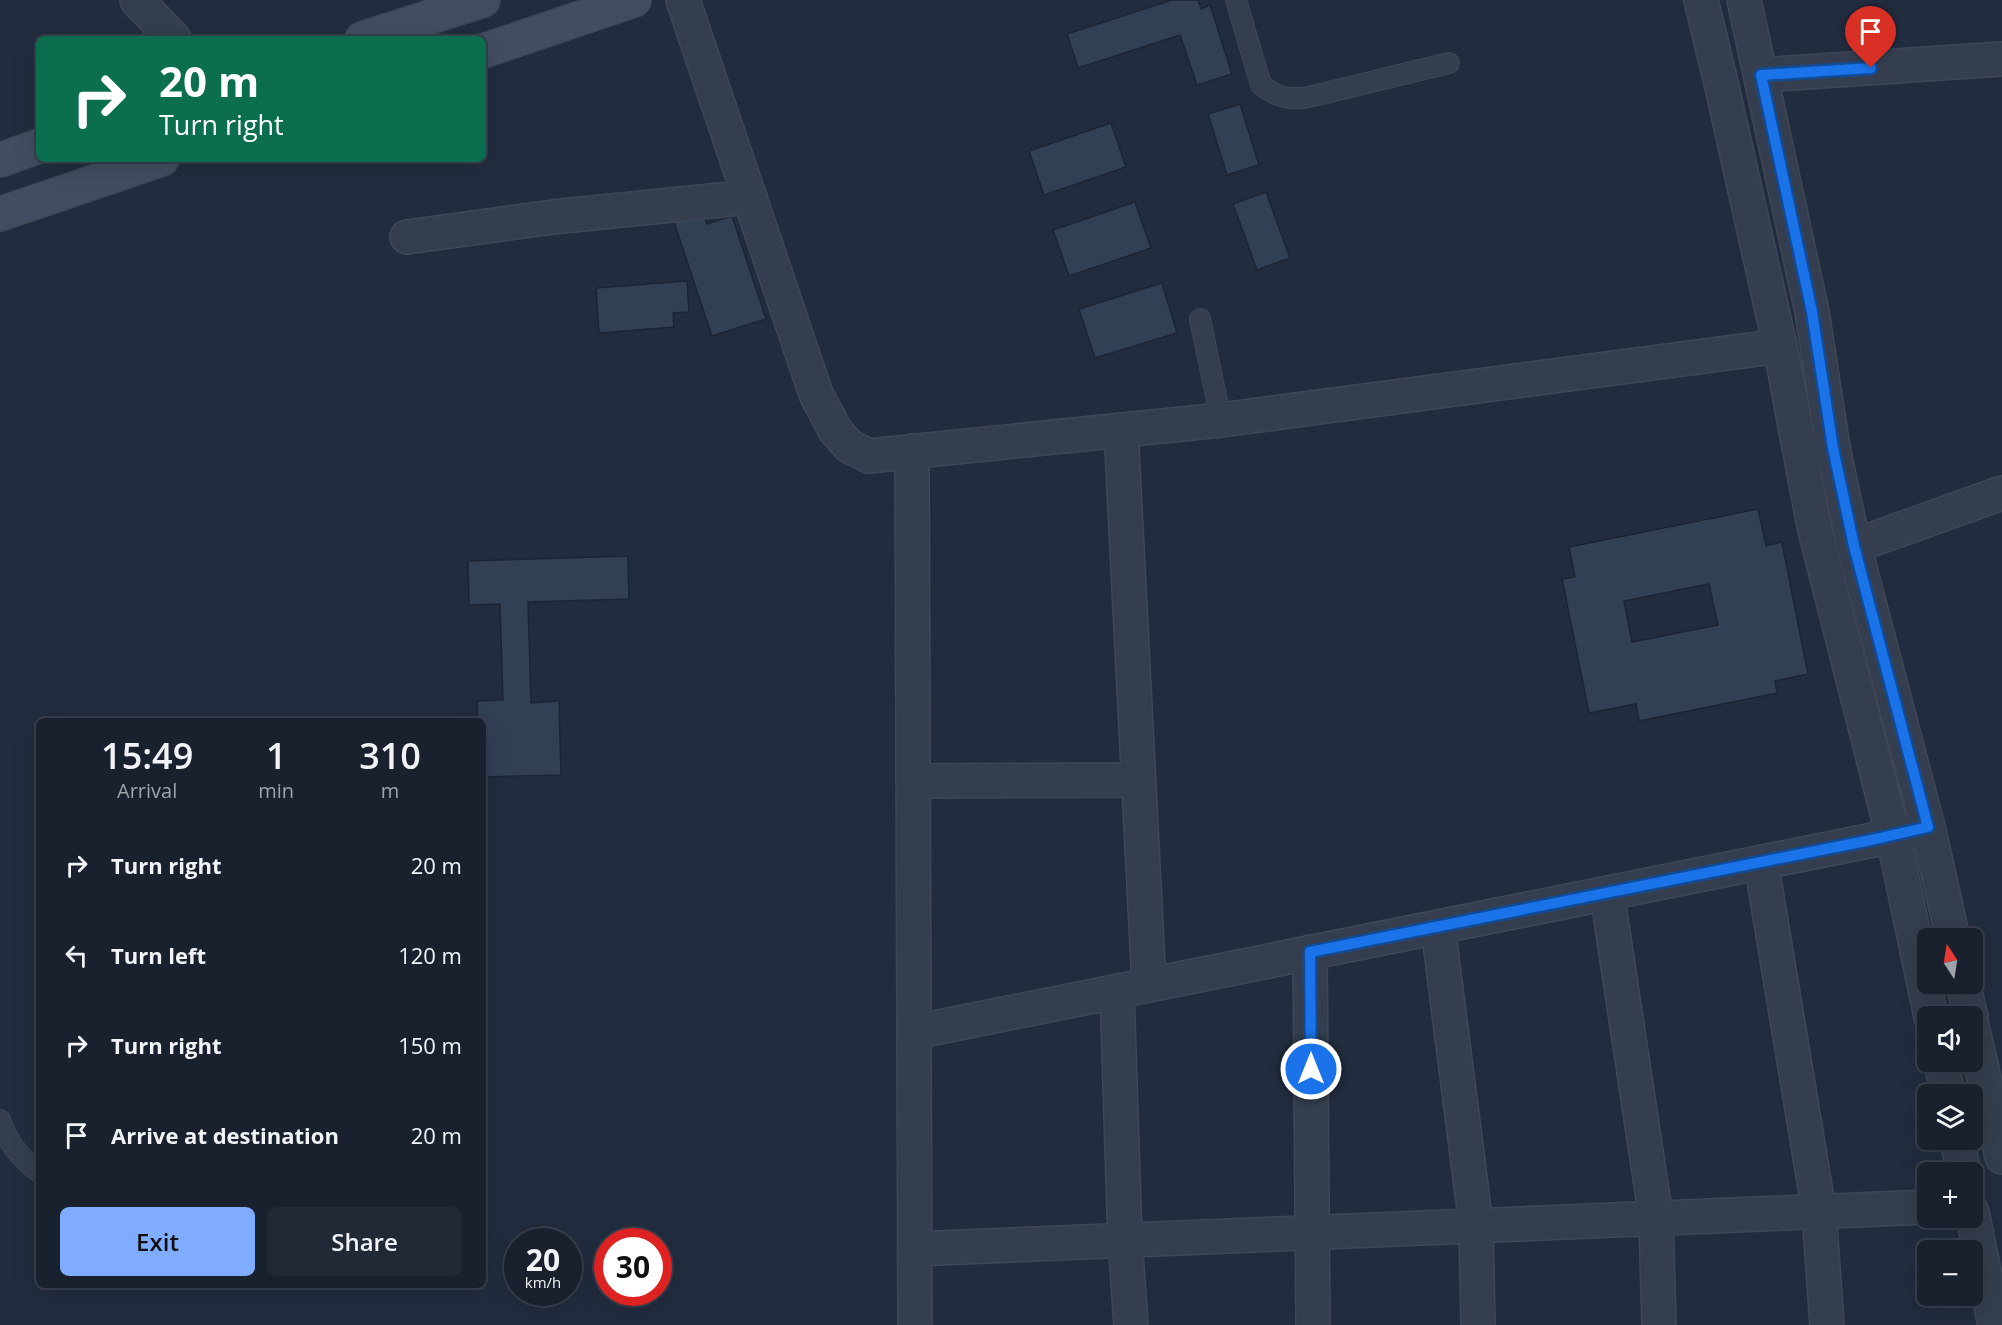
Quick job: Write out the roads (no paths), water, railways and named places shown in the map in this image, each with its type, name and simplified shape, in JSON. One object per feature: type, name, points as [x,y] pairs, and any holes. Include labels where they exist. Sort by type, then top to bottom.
[{"type":"main road","points":[[371,36],[483,0]]},
{"type":"main road","points":[[486,50],[634,0]]},
{"type":"main road","points":[[0,160],[36,147]]},
{"type":"main road","points":[[0,213],[153,162]]},
{"type":"street","points":[[137,0],[171,36]]},
{"type":"street","points":[[683,0],[816,394],[835,430],[849,446],[869,456],[1221,420],[1780,346]]},
{"type":"street","points":[[1701,0],[1780,346],[1814,526],[1893,836],[1929,1006]]},
{"type":"street","points":[[1744,0],[1812,312],[1833,448],[1854,546],[1928,827],[1951,928]]},
{"type":"street","points":[[1761,75],[2002,59]]},
{"type":"street","points":[[407,237],[553,217],[750,197]]},
{"type":"street","points":[[1121,430],[1149,985]]},
{"type":"street","points":[[912,450],[915,1325]]},
{"type":"street","points":[[1854,546],[2002,493]]},
{"type":"street","points":[[913,781],[1139,780]]},
{"type":"street","points":[[914,1032],[1893,836],[1928,827]]},
{"type":"street","points":[[1761,862],[1819,1211],[1827,1325]]},
{"type":"street","points":[[1607,893],[1656,1218],[1659,1325]]},
{"type":"street","points":[[1438,927],[1476,1225],[1478,1325]]},
{"type":"street","points":[[1310,952],[1313,1325]]},
{"type":"street","points":[[1117,991],[1125,1240],[1131,1325]]},
{"type":"street","points":[[1983,1072],[2002,1157]]},
{"type":"street","points":[[915,1249],[1917,1207]]},
{"type":"street","points":[[1975,1228],[1995,1325]]},
{"type":"lane","points":[[1236,0],[1261,85],[1285,98],[1299,99],[1449,63]]},
{"type":"lane","points":[[1200,319],[1221,420]]},
{"type":"lane","points":[[0,1120],[5,1134],[26,1162],[36,1170]]}]
